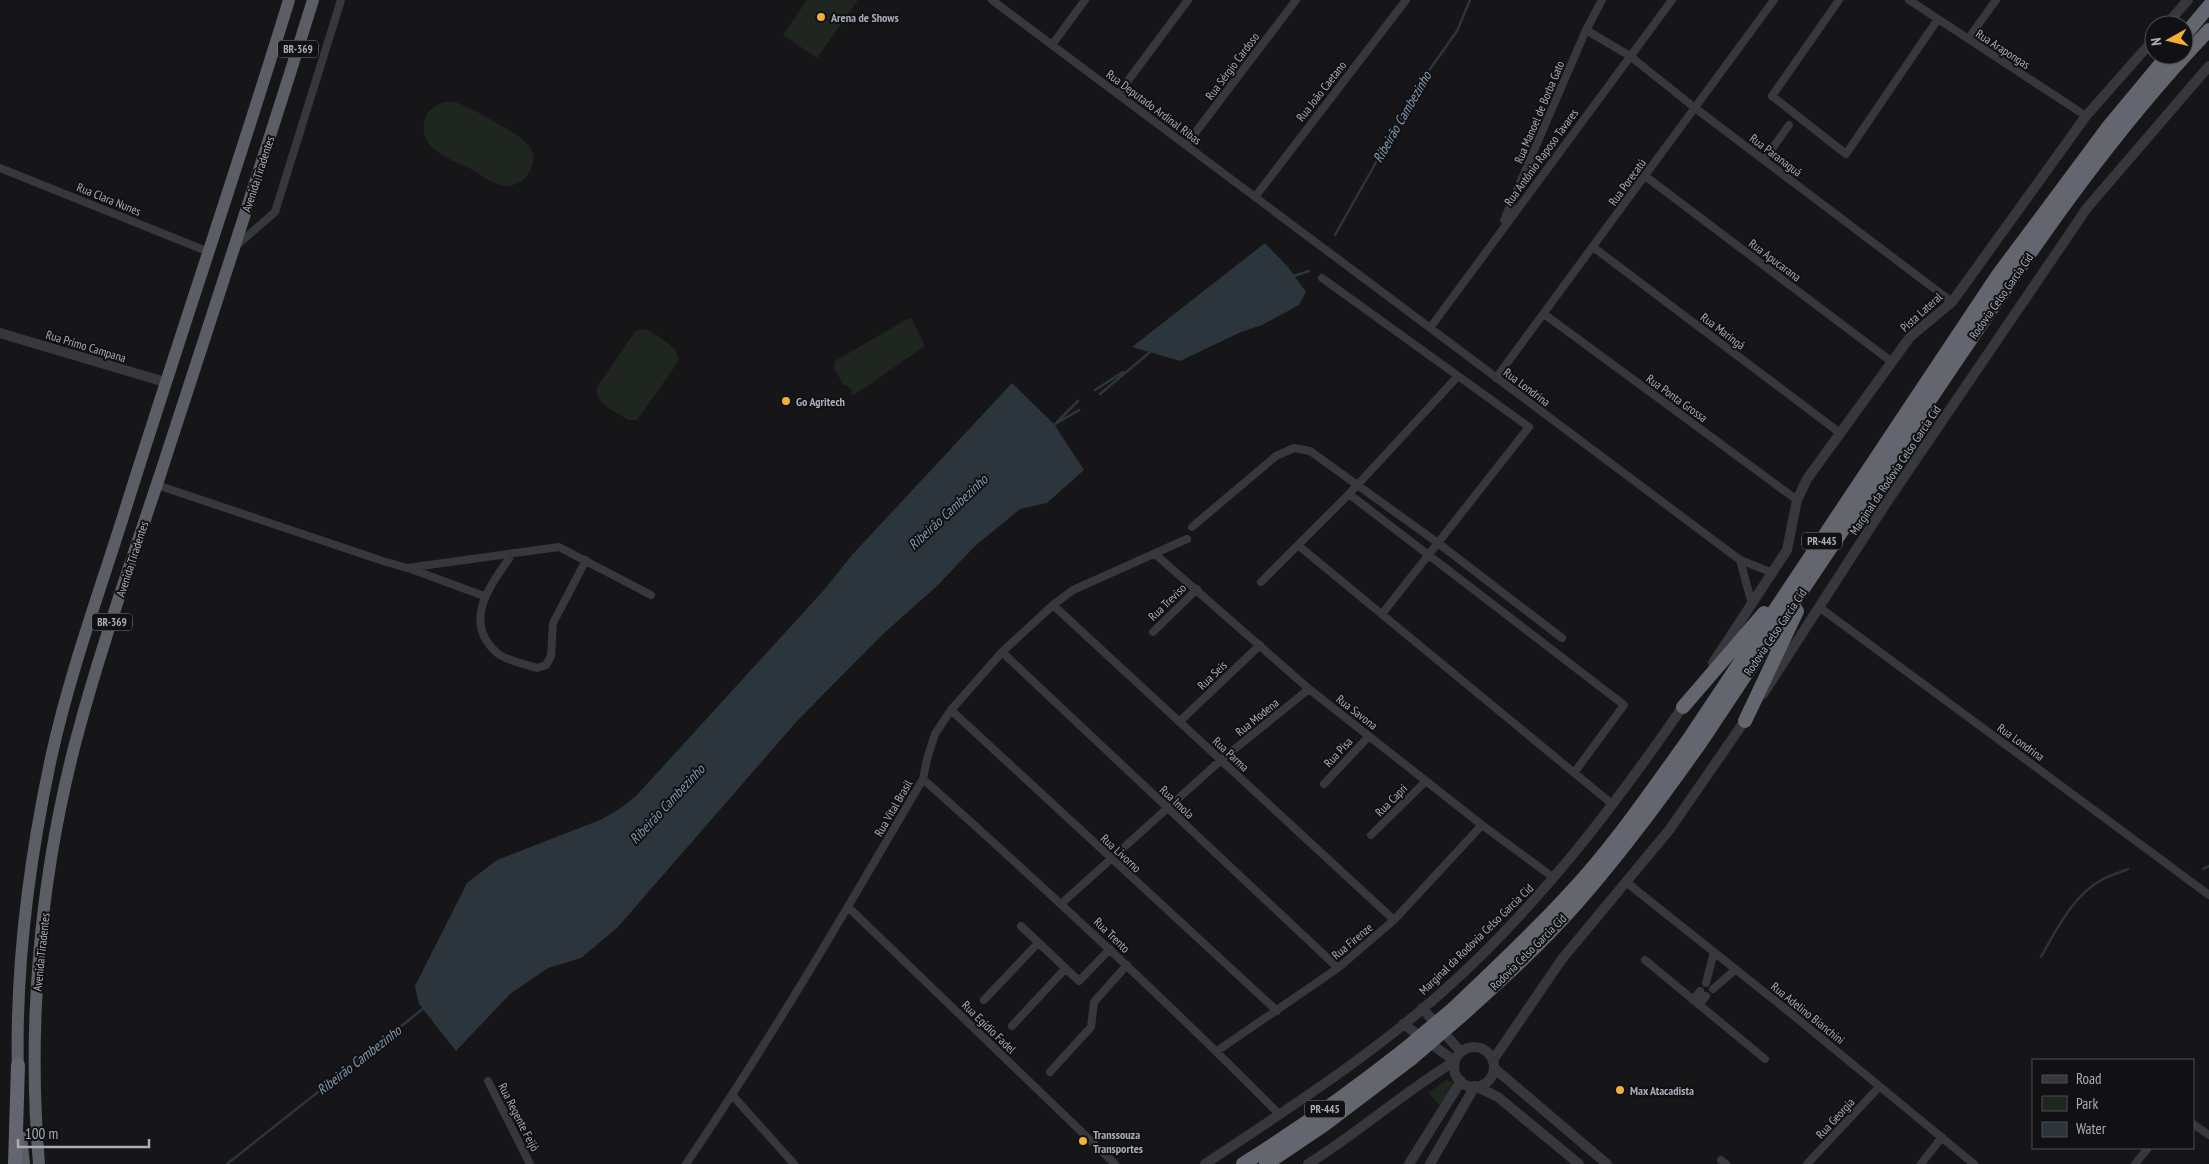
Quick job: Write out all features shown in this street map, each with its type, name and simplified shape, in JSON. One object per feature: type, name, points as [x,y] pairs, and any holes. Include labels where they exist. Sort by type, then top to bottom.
[{"type":"highway","name":"Avenida Tiradentes","points":[[18,1065],[20,981],[24,931],[38,824],[51,757],[68,693],[165,382],[209,252],[289,0]]},
{"type":"highway","name":"Avenida Tiradentes","points":[[39,1164],[36,1120],[35,1020],[43,923],[68,775],[84,713],[127,572],[313,0]]},
{"type":"highway","points":[[2194,24],[2209,6]]},
{"type":"highway","name":"Rodovia Celso Garcia Cid","points":[[1810,568],[2006,287],[2115,136],[2179,61],[2209,30]]},
{"type":"highway","name":"Rodovia Celso Garcia Cid","points":[[1266,1164],[1331,1120],[1457,1012],[1509,973],[1575,905],[1628,842],[1701,742],[1998,274],[2109,126],[2160,65]]},
{"type":"highway","points":[[1683,707],[1810,568]]},
{"type":"highway","points":[[1745,721],[1810,568]]},
{"type":"highway","name":"Rodovia Celso Garcia Cid","points":[[1243,1164],[1290,1135],[1363,1082],[1408,1054]]},
{"type":"highway","points":[[15,1164],[18,1065]]},
{"type":"highway","name":"BR-369","points":[[18,1065],[24,1164]]},
{"type":"street","points":[[234,247],[276,212],[340,0]]},
{"type":"street","name":"Rua Deputado Ardinal Ribas","points":[[992,0],[1302,231]]},
{"type":"street","points":[[1052,45],[1085,0]]},
{"type":"street","points":[[1118,94],[1188,0]]},
{"type":"street","name":"Rua Sérgio Cardoso","points":[[1186,145],[1296,0]]},
{"type":"street","name":"Rua João Caetano","points":[[1255,197],[1406,0]]},
{"type":"street","name":"Rua Manoel de Borba Gato","points":[[1499,234],[1586,30],[1602,0]]},
{"type":"street","name":"Rua Antônio Raposo Tavares","points":[[1430,328],[1672,0]]},
{"type":"street","name":"Rua Porecatú","points":[[1496,378],[1774,0]]},
{"type":"street","points":[[1839,0],[1772,96],[1846,154],[1938,20]]},
{"type":"street","name":"Rua Arapongas","points":[[1909,0],[2086,116]]},
{"type":"street","points":[[1968,39],[1996,0]]},
{"type":"street","points":[[2175,15],[2188,0]]},
{"type":"street","name":"Rua Paranaguá","points":[[1586,30],[1630,56],[1695,108],[1952,302]]},
{"type":"street","name":"Pista Lateral","points":[[1773,572],[1787,550],[1797,500],[1807,479],[1910,337],[1952,302],[2086,116],[2144,50]]},
{"type":"street","name":"Marginal da Rodovia Celso Garcia Cid","points":[[1493,1064],[1562,960],[1670,829],[1745,721],[1907,473],[2077,224],[2125,163],[2209,66]]},
{"type":"street","points":[[1764,160],[1789,125]]},
{"type":"street","name":"Rua Clara Nunes","points":[[0,168],[209,252]]},
{"type":"street","name":"Rua Apucarana","points":[[1645,176],[1892,362]]},
{"type":"street","name":"Rua Londrina","points":[[1302,231],[1740,560],[1773,572]]},
{"type":"street","name":"Rua Maringá","points":[[1593,246],[1840,433]]},
{"type":"street","points":[[1322,278],[1529,427],[1382,614]]},
{"type":"street","name":"Rua Ponta Grossa","points":[[1544,314],[1797,500]]},
{"type":"street","name":"Rua Primo Campana","points":[[0,333],[165,382]]},
{"type":"street","points":[[1261,582],[1349,494],[1458,376]]},
{"type":"street","points":[[1192,527],[1276,456],[1294,448],[1310,451],[1438,543],[1562,638]]},
{"type":"street","points":[[157,484],[407,568],[484,596]]},
{"type":"street","points":[[1349,494],[1624,705],[1574,773]]},
{"type":"street","name":"Rua Vital Brasil","points":[[686,1164],[732,1096],[848,907],[923,779],[935,734],[951,710],[1002,652],[1053,605],[1073,590],[1187,539]]},
{"type":"street","points":[[1299,546],[1612,804]]},
{"type":"street","points":[[407,568],[559,547],[650,595]]},
{"type":"street","points":[[513,553],[484,596],[480,613],[482,629],[487,641],[498,654],[537,668],[546,665],[551,656],[552,623],[586,560]]},
{"type":"street","name":"Rua Savona","points":[[1155,554],[1310,689],[1482,825],[1554,878]]},
{"type":"street","points":[[1740,560],[1752,604]]},
{"type":"street","name":"Marginal da Rodovia Celso Garcia Cid","points":[[1205,1164],[1352,1065],[1441,993],[1525,911],[1554,878],[1612,804],[1683,707],[1773,572]]},
{"type":"street","name":"Rua Treviso","points":[[1153,632],[1197,589]]},
{"type":"street","name":"Rua Parma","points":[[1053,605],[1394,920]]},
{"type":"street","name":"Rua Londrina","points":[[1819,607],[2209,895]]},
{"type":"street","name":"Rua Seis","points":[[1179,722],[1260,645]]},
{"type":"street","name":"Rua Imola","points":[[1002,652],[1338,968]]},
{"type":"street","name":"Rua Modena","points":[[1062,903],[1221,760],[1310,689]]},
{"type":"street","name":"Rua Livorno","points":[[951,710],[1277,1011]]},
{"type":"street","name":"Rua Pisa","points":[[1324,784],[1369,736]]},
{"type":"street","name":"Rua Trento","points":[[923,779],[1062,903],[1217,1051],[1279,1114]]},
{"type":"street","name":"Rua Capri","points":[[1371,835],[1426,781]]},
{"type":"street","name":"Rua Firenze","points":[[1217,1051],[1338,968],[1394,920],[1482,825]]},
{"type":"street","name":"Rua Adelino Bianchini","points":[[1626,882],[1736,969],[1974,1164]]},
{"type":"street","name":"Rua Egídio Fadel","points":[[848,907],[1114,1164]]},
{"type":"street","points":[[1021,926],[1079,981],[1110,949]]},
{"type":"street","points":[[984,1000],[1038,943]]},
{"type":"street","points":[[1706,983],[1714,952]]},
{"type":"street","points":[[1645,960],[1765,1059]]},
{"type":"street","points":[[1050,1072],[1092,1027],[1094,1002],[1127,966]]},
{"type":"street","points":[[1012,1026],[1065,968]]},
{"type":"street","points":[[1713,989],[1736,969]]},
{"type":"street","points":[[1696,1002],[1703,993]]},
{"type":"street","points":[[1422,1008],[1458,1057],[1456,1074],[1461,1081],[1498,1097],[1579,1164]]},
{"type":"street","points":[[1403,1024],[1458,1057]]},
{"type":"street","points":[[1308,1164],[1341,1143],[1468,1048],[1481,1048],[1488,1053],[1493,1064],[1605,1164]]},
{"type":"street","points":[[1430,1164],[1475,1086],[1488,1081],[1493,1064]]},
{"type":"street","name":"Rua Regente Feijó","points":[[488,1081],[530,1164]]},
{"type":"street","points":[[1409,1164],[1461,1081]]},
{"type":"street","name":"Rua Georgia","points":[[1808,1164],[1879,1086]]},
{"type":"street","points":[[732,1096],[794,1164]]},
{"type":"street","points":[[2194,1125],[2209,1135]]},
{"type":"street","points":[[1921,1164],[1942,1138]]},
{"type":"street","points":[[2136,1164],[2147,1149]]},
{"type":"green space","name":"Arena de Shows","points":[[807,0],[858,0],[817,58],[783,35]]},
{"type":"green space","points":[[444,102],[458,103],[469,108],[499,124],[526,142],[533,154],[533,161],[528,175],[516,184],[509,186],[497,184],[431,147],[426,140],[424,132],[425,118],[431,109]]},
{"type":"green space","points":[[909,318],[912,319],[925,346],[854,395],[850,394],[852,392],[847,385],[844,386],[834,368],[835,361]]},
{"type":"green space","points":[[636,330],[648,330],[673,347],[678,357],[678,362],[637,420],[628,420],[602,403],[597,393],[597,387]]},
{"type":"green space","points":[[1447,1079],[1452,1082],[1453,1088],[1439,1105],[1428,1093]]},
{"type":"water","points":[[1265,243],[1288,267],[1306,292],[1299,305],[1262,325],[1241,332],[1180,361],[1132,347]]},
{"type":"water","points":[[1012,383],[1054,424],[1084,470],[1047,503],[1020,509],[975,546],[937,586],[883,634],[798,720],[617,928],[581,958],[548,968],[510,994],[456,1051],[419,1004],[415,986],[467,883],[497,860],[600,820],[618,810],[636,796],[824,590],[852,555]]},
{"type":"waterway","name":"Ribeirão Cambezinho","points":[[1335,235],[1423,79],[1457,31],[1470,0]]},
{"type":"waterway","name":"Ribeirão Cambezinho","points":[[1291,277],[1309,271]]},
{"type":"waterway","name":"Ribeirão Cambezinho","points":[[1100,394],[1150,352]]},
{"type":"waterway","points":[[1095,390],[1123,372]]},
{"type":"waterway","points":[[1057,422],[1078,401]]},
{"type":"waterway","name":"Ribeirão Cambezinho","points":[[1052,426],[1079,410]]},
{"type":"waterway","points":[[2203,869],[2209,866]]},
{"type":"waterway","points":[[2041,957],[2067,914],[2083,894],[2103,879],[2128,869]]},
{"type":"waterway","name":"Ribeirão Cambezinho","points":[[227,1164],[424,1008]]},
{"type":"place","name":"Arena de Shows","points":[[821,17]]},
{"type":"place","name":"Go Agritech","points":[[786,401]]},
{"type":"place","name":"Max Atacadista","points":[[1620,1090]]},
{"type":"place","name":"Transsouza Transportes","points":[[1083,1141]]}]
